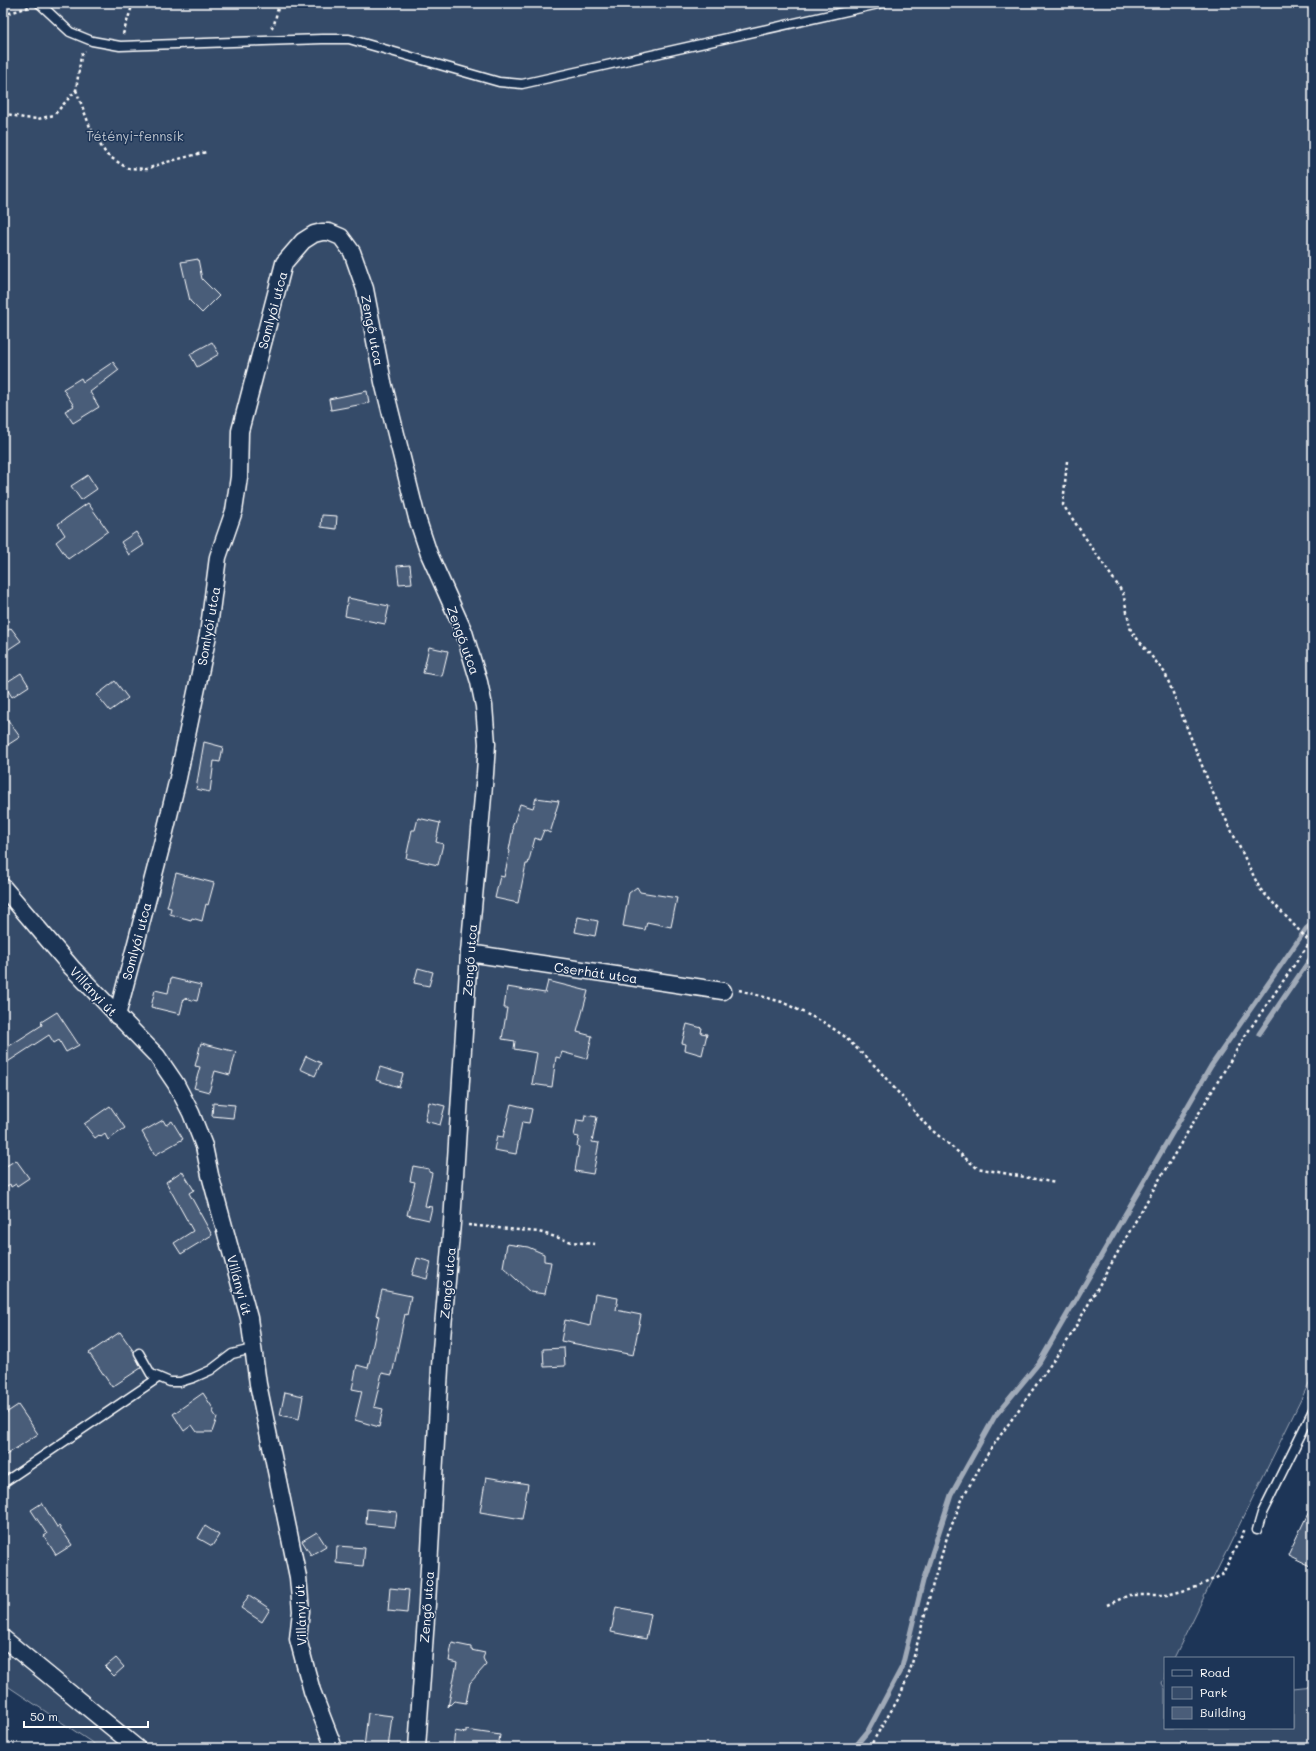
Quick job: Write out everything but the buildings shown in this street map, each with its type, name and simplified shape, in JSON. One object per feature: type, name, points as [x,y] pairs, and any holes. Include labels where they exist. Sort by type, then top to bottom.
[{"type":"street","name":"Zengő utca","points":[[303,241],[314,234],[329,232],[341,237],[352,252],[365,289],[383,382],[417,518],[430,554],[464,632],[479,682],[484,706],[486,744],[469,953],[452,1223],[441,1350],[428,1588],[416,1748]]},
{"type":"street","name":"Somlyói utca","points":[[117,1016],[164,836],[208,635],[218,557],[234,511],[239,477],[240,431],[284,263],[303,241]]},
{"type":"street","name":"Villányi út","points":[[3,887],[72,968],[156,1056],[180,1090],[204,1146],[210,1175],[249,1318],[252,1349],[258,1384],[298,1577],[301,1611],[298,1638],[312,1691],[334,1748]]},
{"type":"street","name":"Cserhát utca","points":[[469,953],[723,991]]},
{"type":"street","points":[[3,1638],[137,1748]]},
{"type":"lane","points":[[39,3],[70,32],[92,40],[120,46],[349,39],[499,82],[522,84],[883,3]]},
{"type":"lane","points":[[139,1352],[151,1374],[170,1382],[180,1382],[211,1370],[232,1354],[252,1349]]},
{"type":"lane","points":[[3,1483],[158,1378]]},
{"type":"lane","points":[[1257,1530],[1262,1513],[1310,1407]]},
{"type":"path","points":[[3,16],[39,3]]},
{"type":"path","points":[[120,46],[133,3]]},
{"type":"path","points":[[258,41],[274,25],[279,3]]},
{"type":"path","points":[[92,40],[81,56],[76,90],[90,127],[108,155],[127,168],[147,170],[163,163],[206,152]]},
{"type":"path","points":[[3,113],[24,118],[38,119],[54,115],[76,90]]},
{"type":"path","points":[[1067,461],[1063,505],[1123,593],[1131,631],[1165,673],[1213,793],[1260,889],[1310,942]]},
{"type":"path","points":[[869,1748],[900,1696],[910,1671],[948,1534],[964,1495],[990,1450],[1068,1340],[1156,1185],[1245,1036],[1313,938]]},
{"type":"path","points":[[723,991],[739,990],[782,1002],[825,1023],[844,1036],[877,1068],[927,1126],[977,1168],[1056,1183]]},
{"type":"path","points":[[452,1223],[539,1232],[572,1242],[596,1244]]},
{"type":"path","points":[[1310,1407],[1313,1391]]},
{"type":"path","points":[[1108,1604],[1129,1595],[1167,1595],[1197,1587],[1222,1575],[1247,1526]]},
{"type":"green space","name":"Tétényi-fennsík","points":[[3,3],[1313,3],[1313,1375],[1174,1657],[1164,1657],[1164,1679],[1162,1683],[1164,1687],[1164,1729],[1294,1729],[1294,1689],[1313,1687],[1313,1748],[100,1748],[3,1683]]},
{"type":"waterway","points":[[854,1748],[868,1731],[902,1667],[923,1581],[951,1495],[995,1416],[1039,1363],[1211,1066],[1306,929],[1313,923]]},
{"type":"waterway","points":[[1259,1034],[1313,955]]}]
